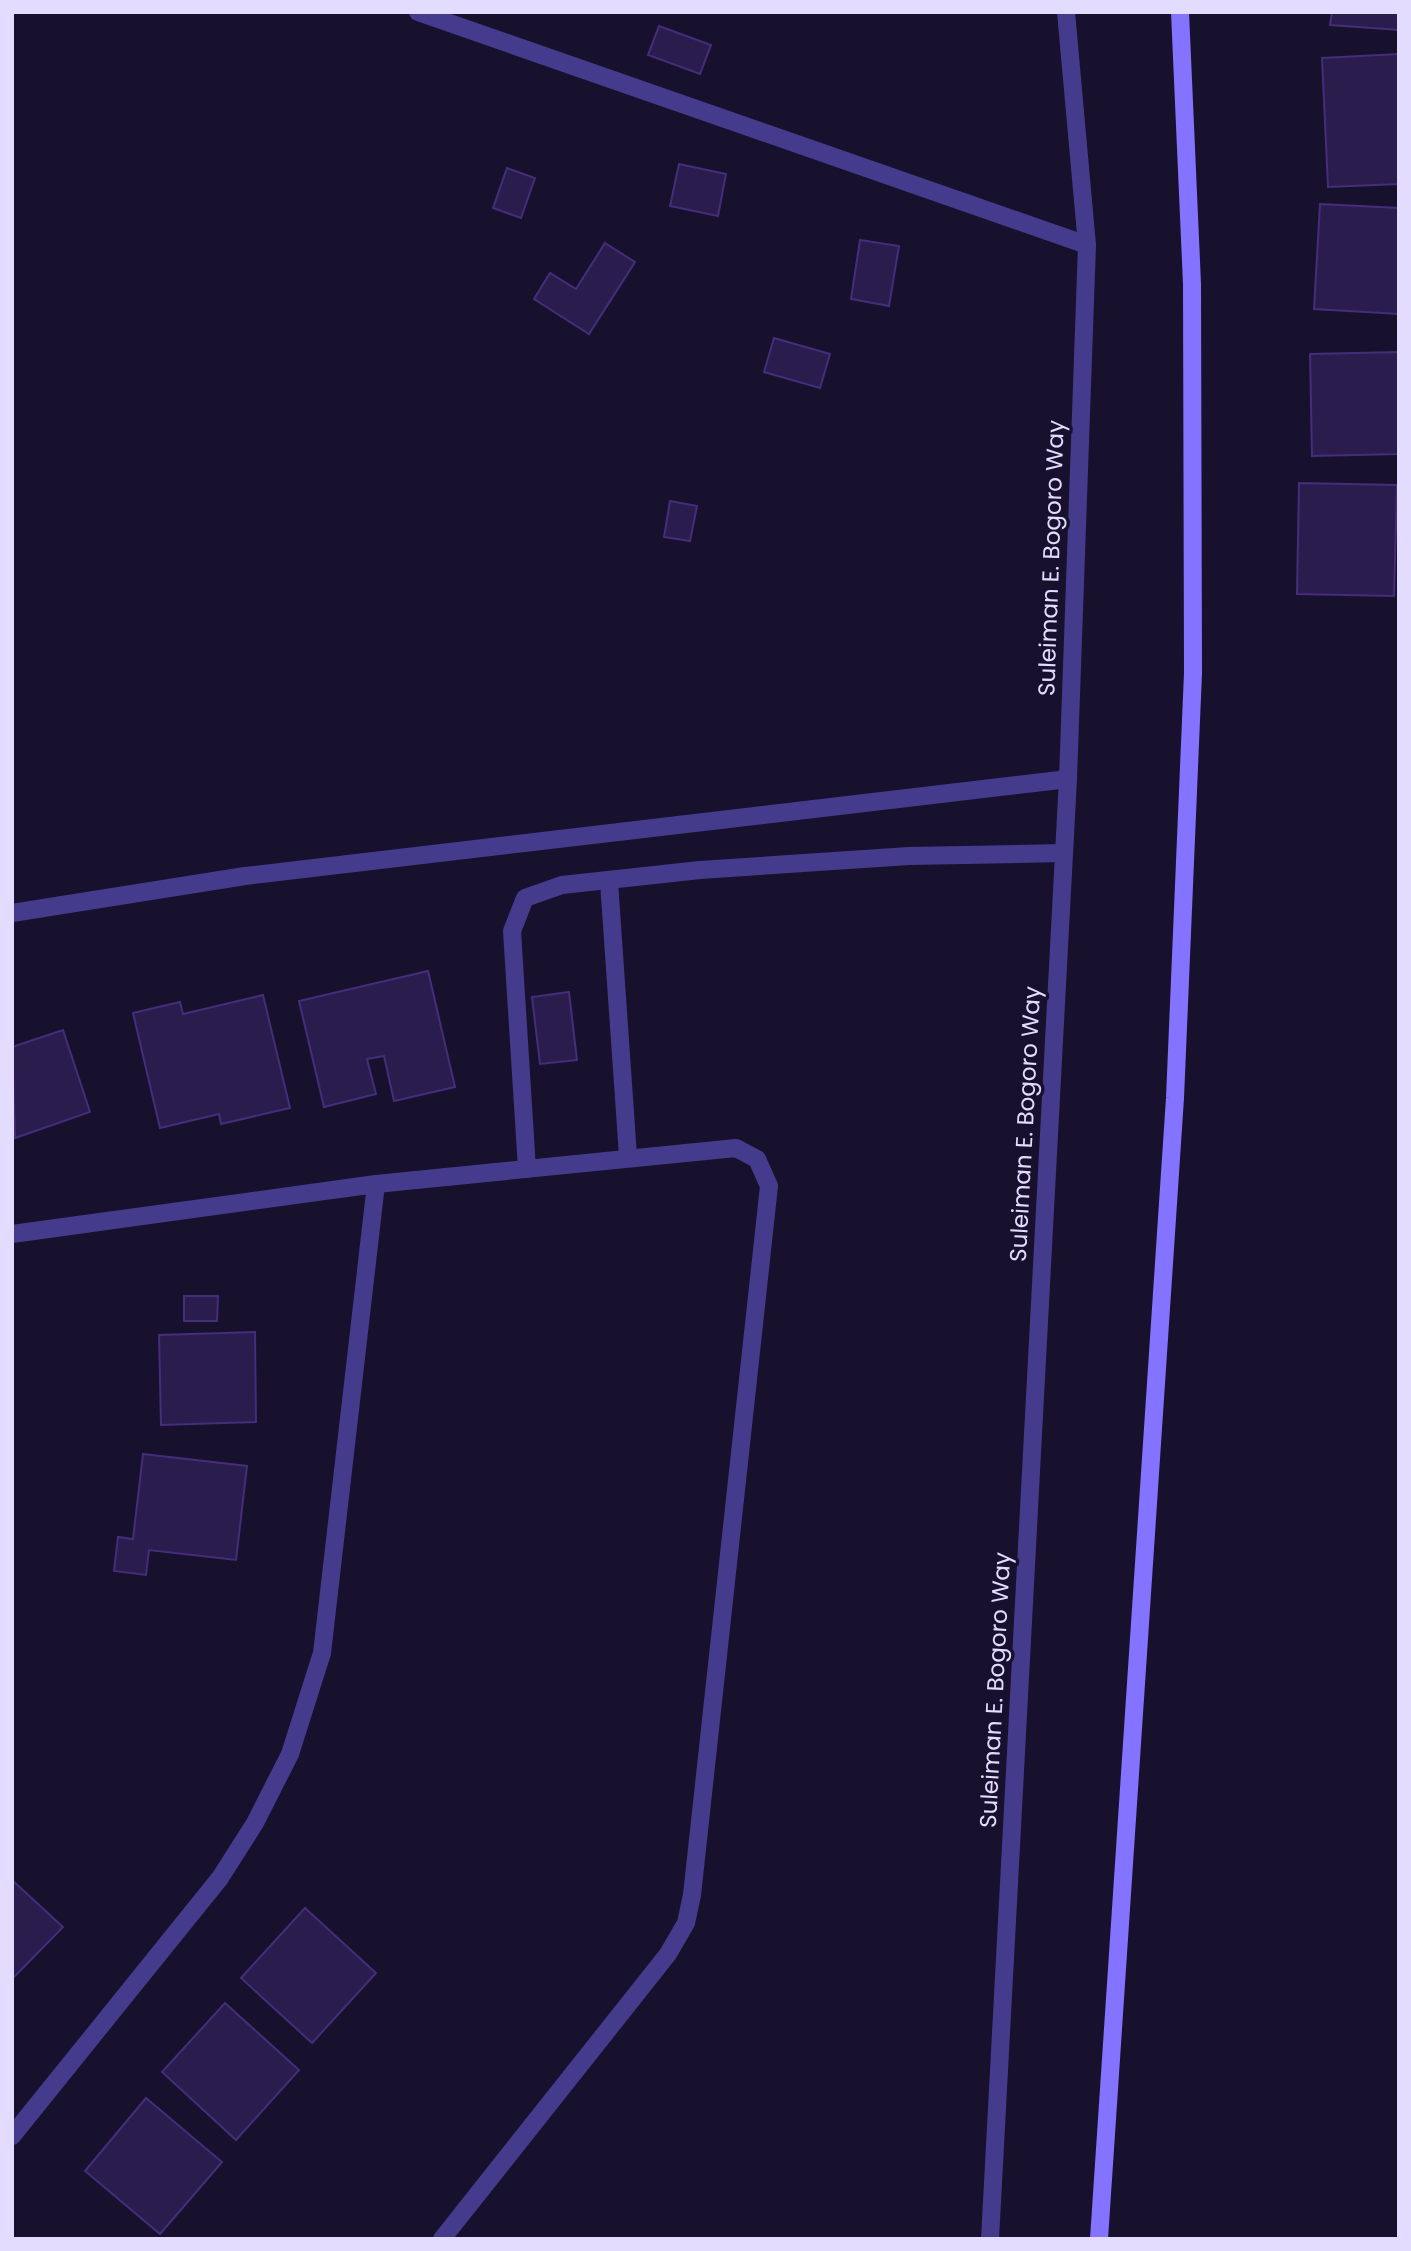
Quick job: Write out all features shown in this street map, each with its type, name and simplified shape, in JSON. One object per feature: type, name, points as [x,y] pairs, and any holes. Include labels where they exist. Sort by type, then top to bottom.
[{"type":"main road","points":[[1099,2239],[1175,1098],[1193,673],[1192,284],[1180,12]]},
{"type":"street","points":[[418,12],[1087,245]]},
{"type":"street","name":"Suleiman E. Bogoro Way","points":[[990,2239],[1068,779],[1087,245],[1066,12]]},
{"type":"street","points":[[12,913],[300,869],[1068,779]]},
{"type":"street","points":[[527,1169],[512,931],[525,898],[562,885],[610,882],[700,870],[909,856],[1064,853]]},
{"type":"street","points":[[610,882],[628,1156]]},
{"type":"street","points":[[12,1234],[376,1184],[628,1156],[736,1148],[757,1158],[769,1186],[692,1895],[686,1923],[668,1954],[442,2239]]},
{"type":"street","points":[[12,2136],[220,1878],[255,1823],[290,1754],[322,1653],[376,1184]]},
{"type":"building","points":[[1332,12],[1399,12],[1399,30],[1330,25]]},
{"type":"building","points":[[659,26],[711,45],[700,74],[648,55]]},
{"type":"building","points":[[1399,54],[1399,184],[1328,187],[1322,58]]},
{"type":"building","points":[[679,164],[726,174],[718,216],[670,206]]},
{"type":"building","points":[[507,168],[535,178],[521,218],[493,208]]},
{"type":"building","points":[[1320,204],[1399,208],[1399,314],[1314,309]]},
{"type":"building","points":[[860,240],[899,246],[889,306],[851,299]]},
{"type":"building","points":[[605,243],[635,262],[589,334],[534,299],[550,273],[576,289]]},
{"type":"building","points":[[774,338],[830,354],[820,388],[764,372]]},
{"type":"building","points":[[1398,352],[1399,454],[1312,456],[1310,354]]},
{"type":"building","points":[[1299,483],[1397,485],[1394,596],[1297,594]]},
{"type":"building","points":[[670,501],[697,506],[690,541],[664,537]]},
{"type":"building","points":[[428,971],[455,1087],[394,1101],[384,1056],[367,1059],[376,1094],[324,1107],[299,1001]]},
{"type":"building","points":[[569,992],[577,1060],[540,1064],[532,997]]},
{"type":"building","points":[[263,995],[290,1108],[221,1124],[219,1114],[160,1128],[133,1013],[180,1002],[183,1014]]},
{"type":"building","points":[[63,1030],[90,1112],[15,1138],[12,1047]]},
{"type":"building","points":[[184,1296],[218,1296],[217,1321],[184,1321]]},
{"type":"building","points":[[255,1332],[256,1422],[161,1425],[159,1335]]},
{"type":"building","points":[[143,1454],[247,1466],[236,1560],[149,1550],[146,1575],[114,1571],[118,1537],[133,1539]]},
{"type":"building","points":[[12,1880],[63,1927],[12,1979]]},
{"type":"building","points":[[305,1908],[376,1973],[312,2043],[241,1978]]},
{"type":"building","points":[[225,2003],[299,2070],[236,2140],[162,2072]]},
{"type":"building","points":[[146,2098],[222,2162],[160,2234],[85,2171]]}]
